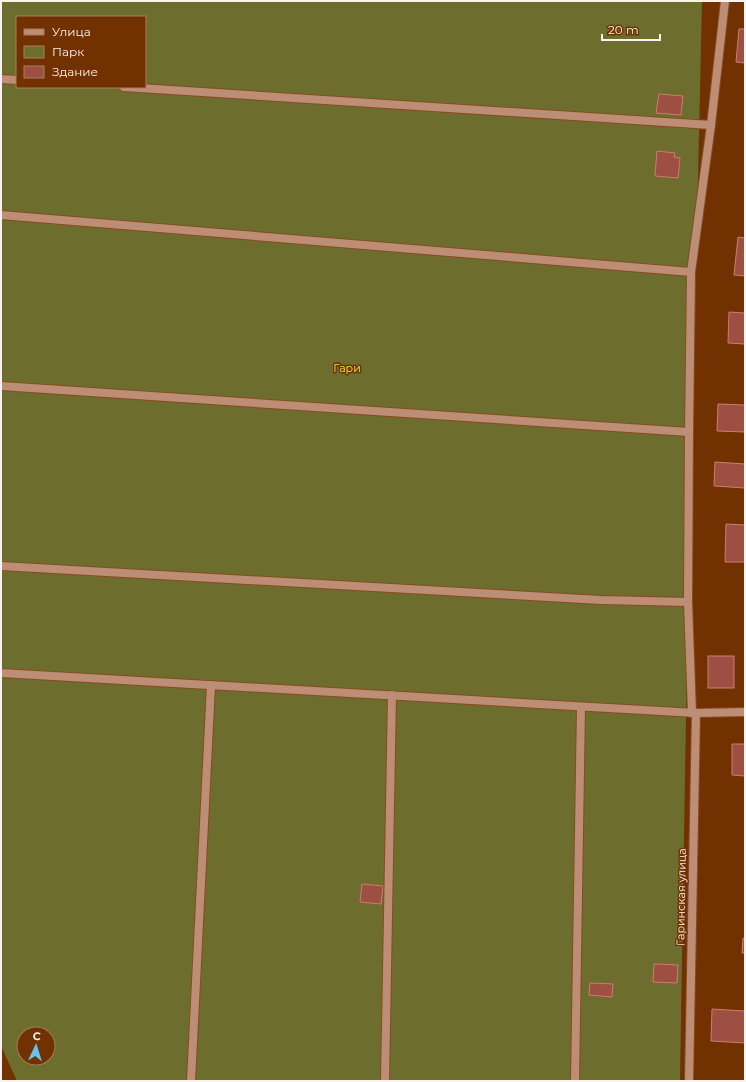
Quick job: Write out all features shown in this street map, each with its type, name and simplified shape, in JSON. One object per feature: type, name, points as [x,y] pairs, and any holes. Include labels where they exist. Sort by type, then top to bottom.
[{"type":"street","name":"Гаринская улица","points":[[689,1081],[694,713],[688,602],[691,272],[711,126],[725,1]]},
{"type":"street","points":[[1,79],[16,80]]},
{"type":"street","points":[[139,88],[711,126]]},
{"type":"street","points":[[1,215],[691,272]]},
{"type":"street","points":[[1,386],[689,432]]},
{"type":"street","points":[[1,566],[593,600],[688,602]]},
{"type":"street","points":[[1,673],[694,713],[745,712]]},
{"type":"street","points":[[191,1081],[211,685]]},
{"type":"street","points":[[385,1081],[392,695]]},
{"type":"street","points":[[575,1081],[581,707]]},
{"type":"green space","name":"Гари","points":[[1,1],[702,1],[686,716],[680,1081],[17,1081],[1,1046]]},
{"type":"building","points":[[739,29],[745,29],[745,63],[736,62]]},
{"type":"building","points":[[659,94],[683,96],[681,115],[656,113]]},
{"type":"building","points":[[657,151],[675,153],[674,157],[680,158],[678,178],[655,176]]},
{"type":"building","points":[[738,237],[745,238],[745,276],[734,275]]},
{"type":"building","points":[[729,312],[745,313],[745,344],[728,343]]},
{"type":"building","points":[[718,404],[745,405],[745,432],[717,431]]},
{"type":"building","points":[[715,462],[745,464],[745,488],[714,486]]},
{"type":"building","points":[[726,524],[745,525],[745,562],[725,562]]},
{"type":"building","points":[[708,656],[734,656],[734,688],[708,688]]},
{"type":"building","points":[[732,744],[745,744],[745,776],[732,775]]},
{"type":"building","points":[[362,884],[383,886],[381,904],[360,902]]},
{"type":"building","points":[[743,938],[745,939],[745,953],[742,953]]},
{"type":"building","points":[[654,964],[678,965],[677,983],[653,982]]},
{"type":"building","points":[[590,983],[613,984],[612,997],[589,995]]},
{"type":"building","points":[[712,1009],[745,1011],[745,1043],[711,1041]]}]
